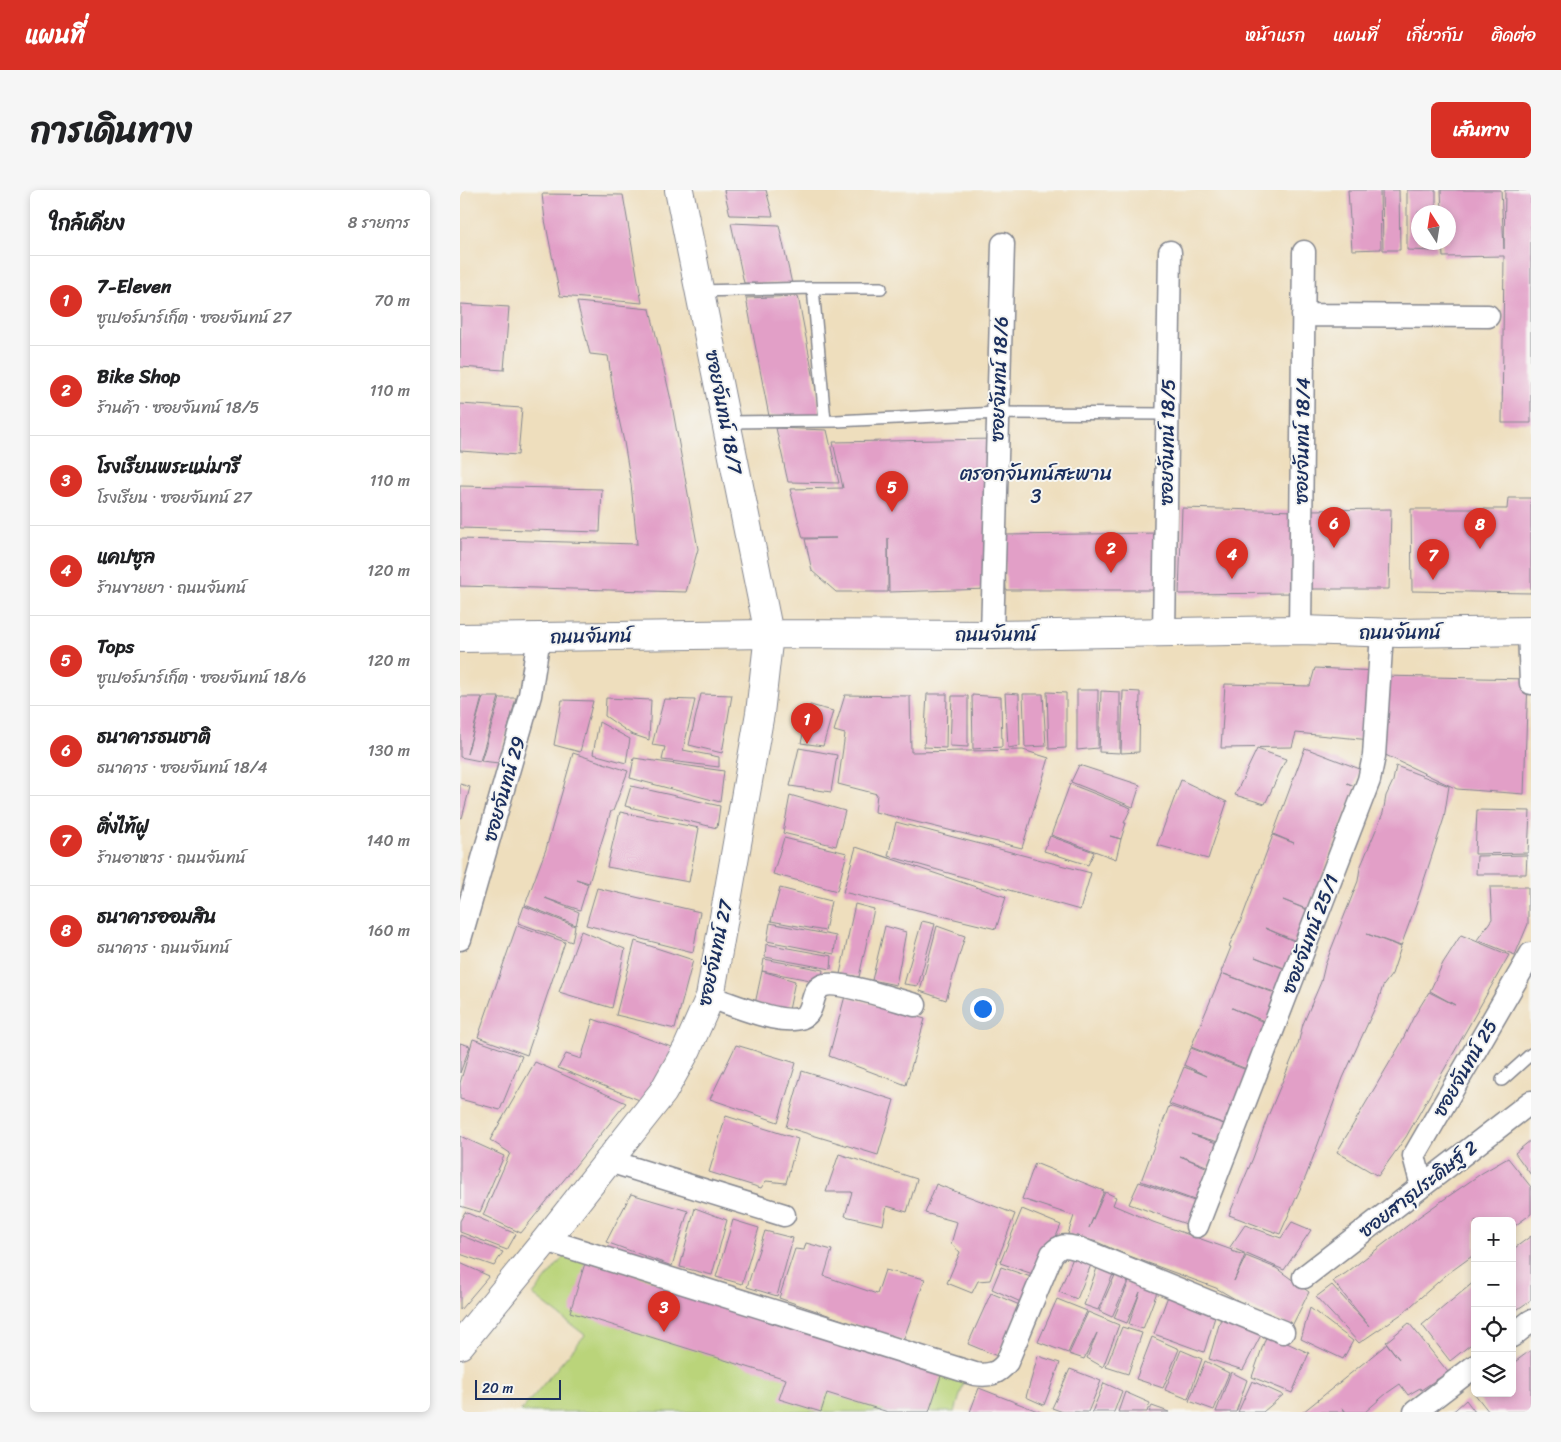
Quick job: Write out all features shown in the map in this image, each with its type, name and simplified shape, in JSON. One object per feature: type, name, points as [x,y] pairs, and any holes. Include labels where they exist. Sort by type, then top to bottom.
[{"type":"street","name":"ซอยจันทน์ 18/7","points":[[679,190],[769,634]]},
{"type":"street","name":"ซอยจันทน์ 18/6","points":[[992,635],[1002,244]]},
{"type":"street","name":"ซอยจันทน์ 18/5","points":[[1164,632],[1170,252]]},
{"type":"street","name":"ซอยจันทน์ 18/4","points":[[1300,630],[1304,252]]},
{"type":"street","points":[[1303,315],[1488,316]]},
{"type":"street","name":"ถนนจันทน์","points":[[460,638],[769,634],[992,635],[1300,630],[1382,633],[1530,631]]},
{"type":"street","points":[[1530,631],[1531,683]]},
{"type":"street","name":"ซอยจันทน์ 25/1","points":[[1197,1226],[1369,780],[1375,747],[1382,633]]},
{"type":"street","name":"ซอยจันทน์ 27","points":[[460,1345],[663,1092],[687,1049],[710,997],[760,713],[769,634]]},
{"type":"street","name":"ซอยจันทน์ 29","points":[[460,939],[530,695],[539,637]]},
{"type":"street","name":"ซอยจันทน์ 25","points":[[1422,1186],[1414,1156],[1531,954]]},
{"type":"street","points":[[710,997],[775,1018],[787,1020],[800,1018],[808,1013],[816,993],[822,986],[830,984],[851,987],[915,1005]]},
{"type":"street","name":"ซอยสาธุประดิษฐ์ 2","points":[[1304,1277],[1531,1102]]},
{"type":"street","points":[[609,1161],[784,1215]]},
{"type":"street","points":[[546,1240],[975,1374],[992,1374],[1001,1370],[1007,1362],[1052,1254],[1058,1248],[1066,1246],[1080,1249],[1283,1332]]},
{"type":"street","points":[[1516,1333],[1531,1321]]},
{"type":"street","points":[[1415,1412],[1471,1369]]},
{"type":"lane","points":[[813,288],[825,421]]},
{"type":"lane","points":[[700,291],[881,288]]},
{"type":"lane","points":[[726,422],[825,421],[998,413],[1167,414]]},
{"type":"lane","points":[[1502,1080],[1531,1054]]},
{"type":"green space","points":[[568,1251],[965,1378],[955,1412],[520,1412],[585,1335],[533,1295]]},
{"type":"building","points":[[724,190],[766,190],[773,216],[730,215]]},
{"type":"building","points":[[1348,190],[1380,190],[1381,249],[1352,250]]},
{"type":"building","points":[[1382,190],[1399,190],[1400,250],[1383,250]]},
{"type":"building","points":[[1407,190],[1436,190],[1436,205],[1411,205],[1411,250],[1436,251],[1407,250]]},
{"type":"building","points":[[1441,190],[1501,190],[1504,249],[1505,190],[1531,190],[1531,423],[1502,423],[1504,256],[1443,257],[1443,250],[1456,250],[1456,205],[1442,205]]},
{"type":"building","points":[[542,194],[623,195],[642,303],[560,296],[545,220]]},
{"type":"building","points":[[731,223],[779,225],[792,284],[744,283]]},
{"type":"building","points":[[798,296],[821,416],[769,416],[746,298]]},
{"type":"building","points":[[577,302],[650,309],[671,400],[698,549],[686,592],[460,586],[460,539],[637,544],[631,484],[608,356],[590,354]]},
{"type":"building","points":[[461,304],[509,307],[504,370],[460,367]]},
{"type":"building","points":[[460,404],[522,408],[518,455],[460,451]]},
{"type":"building","points":[[776,428],[827,430],[839,483],[788,482]]},
{"type":"building","points":[[993,439],[990,589],[889,592],[888,538],[888,592],[836,592],[812,571],[805,539],[837,538],[803,538],[790,489],[843,488],[833,442]]},
{"type":"building","points":[[460,486],[602,489],[600,532],[460,528]]},
{"type":"building","points":[[1508,498],[1531,498],[1531,593],[1412,591],[1411,509],[1507,509]]},
{"type":"building","points":[[1182,508],[1297,511],[1296,593],[1179,594]]},
{"type":"building","points":[[1391,509],[1389,589],[1306,589],[1309,510]]},
{"type":"building","points":[[1162,533],[1164,590],[1006,590],[1004,535]]},
{"type":"building","points":[[1315,668],[1377,671],[1371,740],[1296,733],[1292,747],[1221,748],[1225,684],[1310,686]]},
{"type":"building","points":[[1382,676],[1528,679],[1524,794],[1457,789],[1375,750]]},
{"type":"building","points":[[1077,690],[1098,690],[1098,748],[1077,750]]},
{"type":"building","points":[[1101,691],[1120,692],[1120,753],[1099,752]]},
{"type":"building","points":[[1123,691],[1140,692],[1139,752],[1121,753]]},
{"type":"building","points":[[1047,692],[1066,693],[1066,748],[1049,749]]},
{"type":"building","points":[[1005,693],[1019,694],[1020,746],[1008,748]]},
{"type":"building","points":[[701,694],[732,695],[722,753],[689,745]]},
{"type":"building","points":[[927,694],[947,694],[946,748],[924,747]]},
{"type":"building","points":[[1023,694],[1043,694],[1046,746],[1025,747]]},
{"type":"building","points":[[845,695],[910,696],[911,752],[1023,750],[1049,758],[1022,848],[875,812],[877,794],[838,784],[845,734],[834,731]]},
{"type":"building","points":[[972,695],[1001,697],[1002,747],[973,749]]},
{"type":"building","points":[[952,696],[968,696],[968,747],[950,746]]},
{"type":"building","points":[[460,697],[482,697],[467,754],[483,697],[499,697],[480,761],[460,757]]},
{"type":"building","points":[[500,698],[516,698],[499,763],[481,761]]},
{"type":"building","points":[[606,698],[651,700],[649,740],[631,734],[605,716]]},
{"type":"building","points":[[664,699],[695,700],[683,750],[719,757],[719,767],[662,760],[665,747],[652,745]]},
{"type":"building","points":[[562,700],[593,701],[580,752],[554,745]]},
{"type":"building","points":[[810,705],[833,711],[823,746],[801,743]]},
{"type":"building","points":[[599,722],[630,739],[626,763],[593,754]]},
{"type":"building","points":[[799,748],[837,755],[831,792],[790,786]]},
{"type":"building","points":[[1305,748],[1360,769],[1355,786],[1347,783],[1356,787],[1309,910],[1283,900],[1310,911],[1296,941],[1265,928],[1296,942],[1287,969],[1255,957],[1285,969],[1277,993],[1224,974],[1277,994],[1269,1023],[1232,1008],[1268,1024],[1249,1070],[1191,1047],[1222,973],[1231,947],[1229,946],[1242,918],[1273,835],[1294,843],[1273,834]]},
{"type":"building","points":[[1257,749],[1286,759],[1265,804],[1235,795]]},
{"type":"building","points":[[573,753],[628,771],[613,811],[611,811],[589,883],[576,879],[588,884],[580,910],[545,898],[579,912],[576,925],[525,905],[546,849]]},
{"type":"building","points":[[634,758],[724,771],[720,802],[630,778]]},
{"type":"building","points":[[1079,765],[1140,785],[1133,807],[1071,782]]},
{"type":"building","points":[[1396,766],[1449,786],[1444,818],[1401,946],[1367,934],[1401,947],[1392,974],[1383,986],[1343,1078],[1306,1176],[1280,1234],[1229,1215],[1298,1044],[1303,1024],[1321,982],[1325,965],[1358,881],[1360,868],[1383,813],[1386,796],[1393,781]]},
{"type":"building","points":[[1181,780],[1227,802],[1208,859],[1157,845]]},
{"type":"building","points":[[460,784],[470,787],[462,818],[460,817]]},
{"type":"building","points":[[1070,784],[1131,808],[1124,823],[1126,823],[1116,859],[1051,835]]},
{"type":"building","points":[[631,786],[720,806],[717,828],[625,806]]},
{"type":"building","points":[[790,795],[845,811],[836,846],[783,833]]},
{"type":"building","points":[[1477,810],[1530,811],[1528,853],[1475,854]]},
{"type":"building","points":[[620,812],[699,828],[689,882],[607,867]]},
{"type":"building","points":[[896,822],[1091,873],[1080,910],[888,856]]},
{"type":"building","points":[[1050,836],[1094,852],[1088,865],[1044,851]]},
{"type":"building","points":[[784,838],[847,853],[837,891],[773,874]]},
{"type":"building","points":[[856,847],[1006,897],[996,929],[843,892]]},
{"type":"building","points":[[1527,855],[1526,874],[1476,874],[1477,856]]},
{"type":"building","points":[[1490,887],[1528,887],[1528,924],[1515,955],[1477,940],[1492,919]]},
{"type":"building","points":[[597,888],[700,912],[693,952],[586,925]]},
{"type":"building","points":[[780,888],[831,901],[825,931],[771,921]]},
{"type":"building","points":[[855,904],[874,909],[859,977],[840,974]]},
{"type":"building","points":[[524,906],[575,926],[572,942],[518,923]]},
{"type":"building","points":[[922,921],[935,924],[918,986],[904,984]]},
{"type":"building","points":[[770,923],[836,936],[834,954],[767,941]]},
{"type":"building","points":[[517,925],[565,942],[527,1055],[478,1037]]},
{"type":"building","points":[[885,926],[906,932],[896,985],[872,980]]},
{"type":"building","points":[[937,926],[965,936],[946,1000],[920,991]]},
{"type":"building","points":[[581,931],[625,949],[612,1008],[559,992]]},
{"type":"building","points":[[1461,935],[1509,955],[1406,1137],[1378,1176],[1337,1152],[1429,992],[1455,1005],[1430,991],[1443,963]]},
{"type":"building","points":[[635,941],[693,960],[675,1029],[616,1015]]},
{"type":"building","points":[[766,944],[832,956],[831,969],[765,957]]},
{"type":"building","points":[[764,959],[823,970],[821,982],[762,971]]},
{"type":"building","points":[[762,971],[795,981],[789,1010],[755,1004]]},
{"type":"building","points":[[845,996],[925,1019],[906,1085],[829,1056]]},
{"type":"building","points":[[593,1019],[674,1048],[642,1101],[558,1068],[566,1054],[581,1059]]},
{"type":"building","points":[[473,1039],[522,1056],[500,1110],[460,1099],[460,1083]]},
{"type":"building","points":[[460,1043],[470,1046],[460,1073]]},
{"type":"building","points":[[736,1045],[796,1063],[778,1122],[710,1099]]},
{"type":"building","points":[[1191,1048],[1249,1071],[1234,1107],[1228,1105],[1234,1108],[1228,1125],[1169,1104],[1184,1067],[1207,1076],[1184,1065]]},
{"type":"building","points":[[535,1062],[626,1103],[521,1233],[483,1215],[510,1153],[490,1140]]},
{"type":"building","points":[[802,1071],[894,1100],[878,1155],[786,1127]]},
{"type":"building","points":[[1169,1106],[1227,1125],[1218,1142],[1191,1134],[1219,1144],[1209,1167],[1180,1156],[1208,1168],[1197,1201],[1141,1181]]},
{"type":"building","points":[[726,1116],[798,1139],[786,1183],[766,1181],[761,1188],[709,1172]]},
{"type":"building","points":[[460,1136],[504,1156],[480,1212],[460,1206]]},
{"type":"building","points":[[1531,1140],[1531,1175],[1515,1153]]},
{"type":"building","points":[[839,1154],[917,1179],[907,1212],[887,1206],[883,1225],[845,1216],[852,1192],[826,1192]]},
{"type":"building","points":[[1508,1158],[1531,1187],[1531,1214],[1516,1225],[1516,1217],[1471,1217],[1471,1257],[1446,1275],[1403,1313],[1359,1343],[1316,1297],[1332,1285],[1369,1326],[1333,1281],[1420,1216],[1482,1173]]},
{"type":"building","points":[[1035,1163],[1104,1191],[1089,1228],[1105,1192],[1116,1197],[1113,1205],[1153,1222],[1245,1255],[1234,1281],[1246,1256],[1276,1268],[1309,1292],[1292,1326],[1242,1303],[1216,1288],[1097,1242],[1068,1234],[1074,1216],[1022,1199]]},
{"type":"building","points":[[1139,1182],[1197,1202],[1189,1225],[1129,1204]]},
{"type":"building","points":[[936,1184],[1015,1214],[990,1280],[978,1281],[972,1293],[947,1283],[960,1252],[951,1244],[957,1222],[925,1213]]},
{"type":"building","points":[[631,1194],[688,1211],[672,1266],[606,1242]]},
{"type":"building","points":[[695,1208],[727,1220],[712,1275],[680,1267]]},
{"type":"building","points":[[1022,1209],[1061,1225],[1039,1276],[1000,1263]]},
{"type":"building","points":[[465,1212],[516,1234],[507,1250],[460,1232],[460,1221]]},
{"type":"building","points":[[733,1220],[759,1228],[742,1284],[716,1277]]},
{"type":"building","points":[[1292,1222],[1311,1230],[1284,1270],[1230,1247],[1245,1225],[1281,1238]]},
{"type":"building","points":[[765,1231],[793,1238],[777,1296],[747,1287]]},
{"type":"building","points":[[460,1235],[503,1252],[494,1266],[460,1254]]},
{"type":"building","points":[[1531,1236],[1531,1300],[1516,1310],[1516,1262],[1516,1247]]},
{"type":"building","points":[[806,1243],[832,1250],[824,1276],[877,1294],[885,1270],[925,1279],[903,1341],[779,1298],[795,1249],[804,1250]]},
{"type":"building","points":[[1075,1253],[1093,1260],[1077,1299],[1059,1292]]},
{"type":"building","points":[[586,1260],[943,1370],[929,1412],[888,1412],[827,1393],[821,1412],[779,1399],[786,1379],[570,1312]]},
{"type":"building","points":[[460,1263],[489,1276],[460,1310]]},
{"type":"building","points":[[1098,1265],[1114,1272],[1098,1310],[1084,1305]]},
{"type":"building","points":[[1001,1267],[1034,1278],[1025,1304],[992,1289]]},
{"type":"building","points":[[1116,1273],[1129,1279],[1112,1317],[1099,1311]]},
{"type":"building","points":[[1130,1279],[1157,1292],[1143,1329],[1129,1324],[1140,1292],[1127,1323],[1114,1318]]},
{"type":"building","points":[[1471,1284],[1471,1344],[1450,1361],[1422,1325]]},
{"type":"building","points":[[991,1293],[1022,1306],[997,1356],[968,1344]]},
{"type":"building","points":[[1168,1296],[1215,1317],[1204,1352],[1154,1334]]},
{"type":"building","points":[[1057,1299],[1087,1311],[1068,1353],[1038,1342]]},
{"type":"building","points":[[1310,1308],[1353,1341],[1343,1359],[1301,1339]]},
{"type":"building","points":[[1088,1312],[1119,1325],[1103,1367],[1087,1358],[1097,1333],[1084,1359],[1069,1354]]},
{"type":"building","points":[[1221,1318],[1261,1335],[1243,1370],[1209,1359]]},
{"type":"building","points":[[1409,1323],[1448,1372],[1421,1390],[1420,1388],[1408,1395],[1400,1384],[1365,1412],[1346,1412],[1342,1407],[1345,1412],[1303,1412],[1387,1344],[1399,1359],[1386,1342]]},
{"type":"building","points":[[1122,1327],[1142,1333],[1128,1374],[1106,1367]]},
{"type":"building","points":[[1267,1334],[1309,1353],[1292,1393],[1252,1377]]},
{"type":"building","points":[[1152,1337],[1179,1349],[1163,1388],[1136,1379]]},
{"type":"building","points":[[1181,1350],[1202,1359],[1188,1399],[1165,1390]]},
{"type":"building","points":[[1531,1350],[1531,1412],[1489,1412],[1477,1397],[1516,1397],[1516,1361]]},
{"type":"building","points":[[1038,1356],[1060,1363],[1044,1405],[1026,1397]]},
{"type":"building","points":[[1205,1361],[1229,1373],[1214,1410],[1189,1401]]},
{"type":"building","points":[[1070,1369],[1101,1381],[1088,1412],[1063,1412],[1052,1408]]},
{"type":"building","points":[[1231,1372],[1247,1380],[1236,1412],[1216,1412]]},
{"type":"building","points":[[1252,1381],[1283,1395],[1263,1412],[1238,1412]]},
{"type":"building","points":[[1104,1383],[1122,1391],[1114,1412],[1092,1412]]},
{"type":"building","points":[[979,1388],[1040,1412],[970,1412]]},
{"type":"building","points":[[1125,1392],[1150,1403],[1147,1412],[1118,1412]]},
{"type":"building","points":[[1466,1400],[1475,1412],[1452,1412],[1456,1409]]},
{"type":"building","points":[[1152,1406],[1169,1412],[1149,1412]]},
{"type":"place","name":"Tops","points":[[892,512]]},
{"type":"place","name":"ธนาคารธนชาติ","points":[[1334,548]]},
{"type":"place","name":"ธนาคารออมสิน","points":[[1480,549]]},
{"type":"place","name":"Bike Shop","points":[[1111,573]]},
{"type":"place","name":"แคปซูล","points":[[1232,579]]},
{"type":"place","name":"ติ่งไท้ฝู","points":[[1433,580]]},
{"type":"place","name":"7-Eleven","points":[[807,744]]},
{"type":"place","name":"โรงเรียนพระแม่มารี","points":[[664,1332]]},
{"type":"district","name":"ตรอกจันทน์สะพาน 3","points":[[1036,484]]}]
